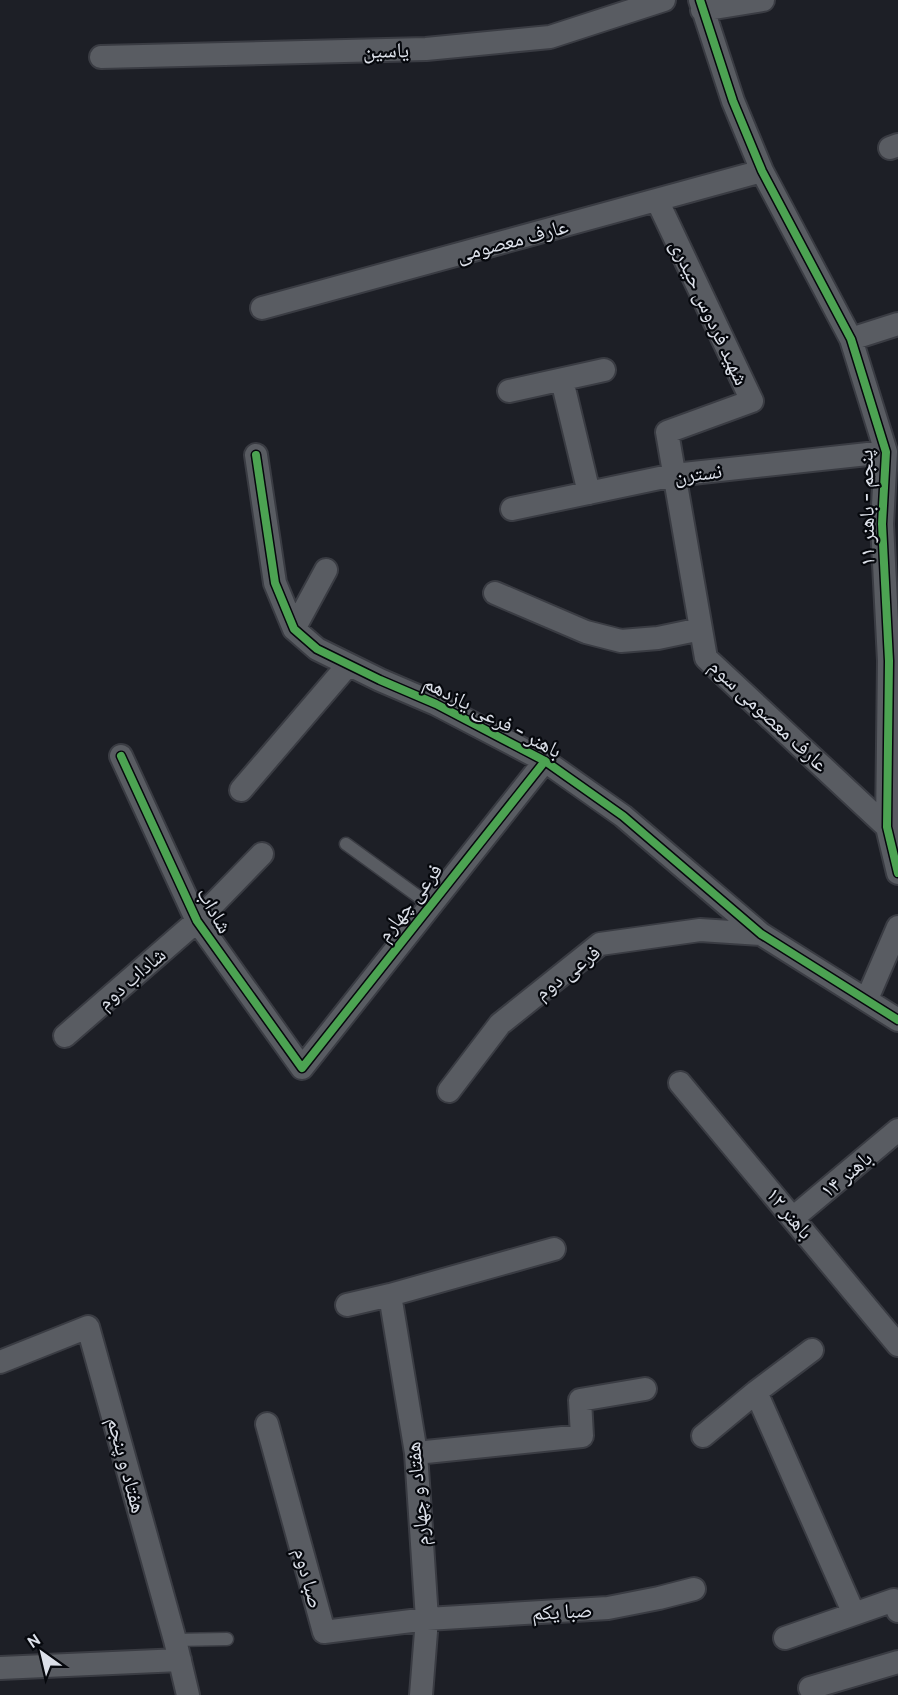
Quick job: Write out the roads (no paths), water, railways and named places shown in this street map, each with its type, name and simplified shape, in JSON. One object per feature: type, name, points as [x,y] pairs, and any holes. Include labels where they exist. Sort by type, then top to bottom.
[{"type":"street","name":"یاسین","points":[[101,57],[426,49],[550,37],[664,0]]},
{"type":"street","points":[[701,5],[763,0]]},
{"type":"street","name":"پنجم - باهنر ۱۱","points":[[701,5],[733,100],[762,171],[851,339],[886,452],[882,524],[890,661],[887,827],[898,867]]},
{"type":"street","name":"عارف معصومی","points":[[262,308],[762,171]]},
{"type":"street","name":"شهید فردوس حیدری","points":[[657,200],[752,401],[667,432],[674,475]]},
{"type":"street","points":[[851,339],[898,324]]},
{"type":"street","points":[[509,391],[604,370]]},
{"type":"street","points":[[562,380],[589,493]]},
{"type":"street","name":"نسترن","points":[[512,509],[674,475],[886,452]]},
{"type":"street","name":"باهنر - فرعی یازدهم","points":[[256,455],[275,583],[294,629],[317,649],[436,704],[545,761],[623,816],[761,934],[898,1020]]},
{"type":"street","name":"عارف معصومی سوم","points":[[674,475],[706,658],[887,827]]},
{"type":"street","points":[[294,629],[326,570]]},
{"type":"street","points":[[495,594],[586,632],[621,641],[658,638],[701,629]]},
{"type":"street","points":[[241,790],[348,665]]},
{"type":"street","name":"شاداب","points":[[121,756],[197,921],[302,1068]]},
{"type":"street","name":"فرعی چهارم","points":[[302,1068],[545,761]]},
{"type":"street","name":"شاداب دوم","points":[[65,1036],[197,921],[262,854]]},
{"type":"street","points":[[867,999],[898,928]]},
{"type":"street","name":"فرعی دوم","points":[[449,1091],[500,1024],[600,944],[700,930],[761,934]]},
{"type":"street","name":"باهنر ۱۲","points":[[680,1083],[898,1345]]},
{"type":"street","name":"باهنر ۱۴","points":[[794,1218],[898,1130]]},
{"type":"street","points":[[347,1305],[554,1249]]},
{"type":"street","name":"هفتاد و چهارم","points":[[390,1295],[416,1453],[427,1619],[422,1695]]},
{"type":"street","name":"هفتاد و پنجم","points":[[0,1362],[87,1327],[178,1650],[188,1695]]},
{"type":"street","points":[[702,1436],[812,1350]]},
{"type":"street","points":[[416,1453],[582,1436],[580,1400],[645,1389]]},
{"type":"street","points":[[756,1392],[854,1614]]},
{"type":"street","name":"صبا دوم","points":[[267,1424],[324,1632],[427,1619]]},
{"type":"street","name":"صبا یکم","points":[[427,1619],[608,1608],[694,1589]]},
{"type":"street","points":[[785,1638],[894,1600],[898,1611]]},
{"type":"street","points":[[0,1668],[178,1650]]},
{"type":"street","points":[[810,1688],[898,1662]]},
{"type":"lane","points":[[346,844],[430,905]]},
{"type":"lane","points":[[178,1650],[227,1639]]}]
